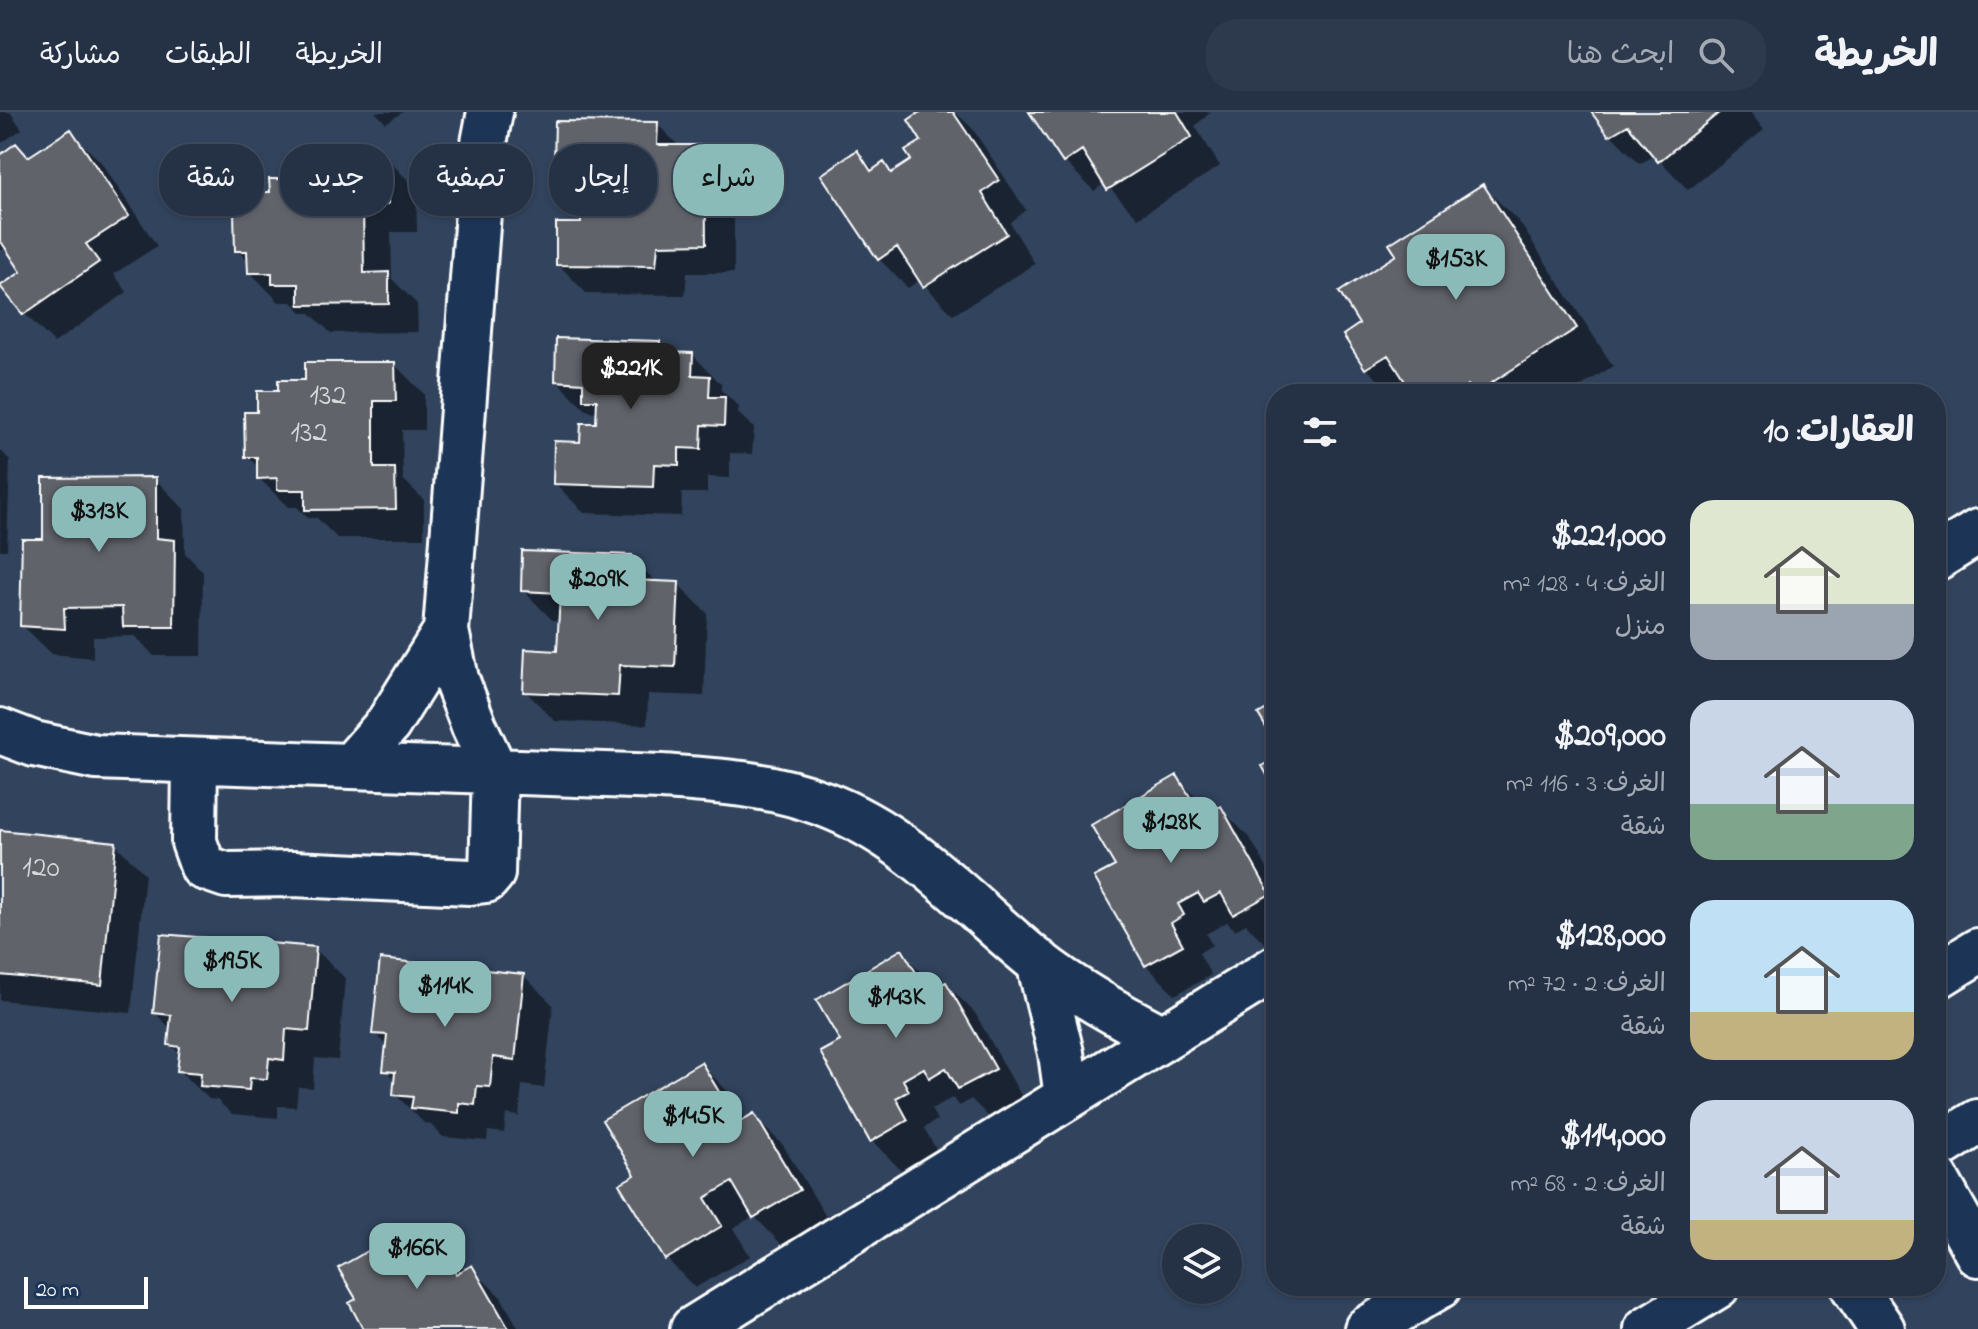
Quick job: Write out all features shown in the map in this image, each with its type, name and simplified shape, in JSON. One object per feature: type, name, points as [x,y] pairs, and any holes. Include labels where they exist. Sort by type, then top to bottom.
[{"type":"street","points":[[195,761],[194,842],[203,867],[226,875],[293,874],[470,882],[486,880],[492,873],[495,771],[456,679],[446,631],[483,148],[490,112]]},
{"type":"street","points":[[1946,552],[1978,532]]},
{"type":"street","points":[[352,765],[388,724],[446,631]]},
{"type":"street","points":[[0,731],[34,744],[96,757],[750,783],[826,804],[867,824],[918,856],[1039,962],[1121,1016],[1163,1038]]},
{"type":"street","points":[[1946,971],[1978,951]]},
{"type":"street","points":[[1039,962],[1061,1053],[1067,1097]]},
{"type":"street","points":[[693,1329],[1266,974]]},
{"type":"street","points":[[1946,1142],[1978,1122]]},
{"type":"street","points":[[1946,1197],[1978,1254]]},
{"type":"street","points":[[1367,1329],[1416,1296]]},
{"type":"street","points":[[1647,1329],[1701,1296]]},
{"type":"street","points":[[1860,1296],[1882,1329]]},
{"type":"building","points":[[920,112],[953,112],[999,180],[982,193],[1007,234],[923,287],[897,247],[878,260],[821,175],[857,150],[871,171],[884,162],[891,173],[911,160],[905,151],[921,141],[908,120]]},
{"type":"building","points":[[1029,112],[1177,112],[1192,137],[1107,190],[1082,150],[1063,163]]},
{"type":"building","points":[[1591,112],[1720,112],[1658,162],[1628,125],[1609,136]]},
{"type":"building","points":[[555,121],[658,122],[657,145],[554,144]]},
{"type":"building","points":[[71,129],[129,216],[86,244],[99,262],[23,315],[0,286],[21,272],[0,240],[0,155],[16,143],[28,157]]},
{"type":"building","points":[[657,145],[673,145],[673,216],[706,216],[706,244],[658,245],[656,266],[556,265],[556,223],[581,223],[581,216],[657,216]]},
{"type":"building","points":[[269,179],[280,179],[280,216],[363,216],[364,273],[389,272],[389,304],[299,305],[299,284],[272,284],[272,273],[248,273],[247,251],[235,251],[234,216],[264,216],[264,192],[270,192]]},
{"type":"building","points":[[1483,184],[1577,328],[1490,384],[1407,384],[1388,355],[1365,369],[1343,335],[1359,324],[1339,292],[1396,255],[1389,244]]},
{"type":"building","points":[[556,338],[660,341],[659,352],[693,353],[692,375],[710,376],[709,397],[725,397],[724,426],[702,425],[701,449],[679,448],[679,465],[654,464],[653,487],[553,484],[554,441],[580,442],[581,423],[596,423],[597,400],[583,400],[583,383],[555,381]]},
{"type":"building","points":[[305,362],[395,362],[396,401],[374,401],[374,468],[395,468],[396,509],[305,510],[305,490],[277,490],[277,478],[257,479],[257,457],[245,457],[244,412],[257,412],[257,391],[278,391],[278,380],[305,380]]},
{"type":"building","points":[[156,477],[156,538],[175,540],[174,627],[123,627],[122,607],[64,608],[65,629],[20,626],[22,539],[43,539],[43,478]]},
{"type":"building","points":[[522,551],[632,555],[631,580],[679,582],[675,667],[620,665],[618,696],[523,692],[525,649],[557,651],[560,593],[521,591]]},
{"type":"building","points":[[1266,710],[1266,727],[1258,714]]},
{"type":"building","points":[[1177,775],[1201,815],[1221,806],[1266,887],[1266,896],[1233,915],[1221,893],[1204,902],[1198,893],[1178,904],[1184,915],[1171,923],[1183,945],[1145,966],[1094,877],[1115,866],[1091,825]]},
{"type":"building","points":[[0,830],[116,842],[102,985],[0,975]]},
{"type":"building","points":[[161,934],[316,947],[309,1031],[286,1029],[284,1060],[269,1058],[267,1079],[250,1078],[249,1090],[200,1086],[201,1073],[177,1071],[180,1047],[168,1045],[171,1015],[153,1013]]},
{"type":"building","points":[[902,949],[927,991],[946,982],[996,1069],[958,1089],[946,1068],[929,1078],[924,1068],[903,1080],[909,1091],[896,1098],[908,1120],[870,1142],[820,1052],[840,1041],[816,1000]]},
{"type":"building","points":[[380,959],[524,974],[515,1060],[493,1057],[490,1087],[477,1086],[475,1105],[459,1103],[459,1113],[411,1108],[413,1097],[393,1095],[395,1072],[383,1071],[387,1035],[372,1034]]},
{"type":"building","points":[[701,1062],[738,1123],[754,1113],[800,1190],[753,1218],[732,1182],[705,1198],[722,1226],[665,1260],[619,1184],[635,1175],[602,1120]]},
{"type":"building","points":[[394,1236],[404,1253],[433,1236],[456,1274],[472,1265],[509,1329],[363,1329],[349,1303],[356,1299],[338,1268]]}]
